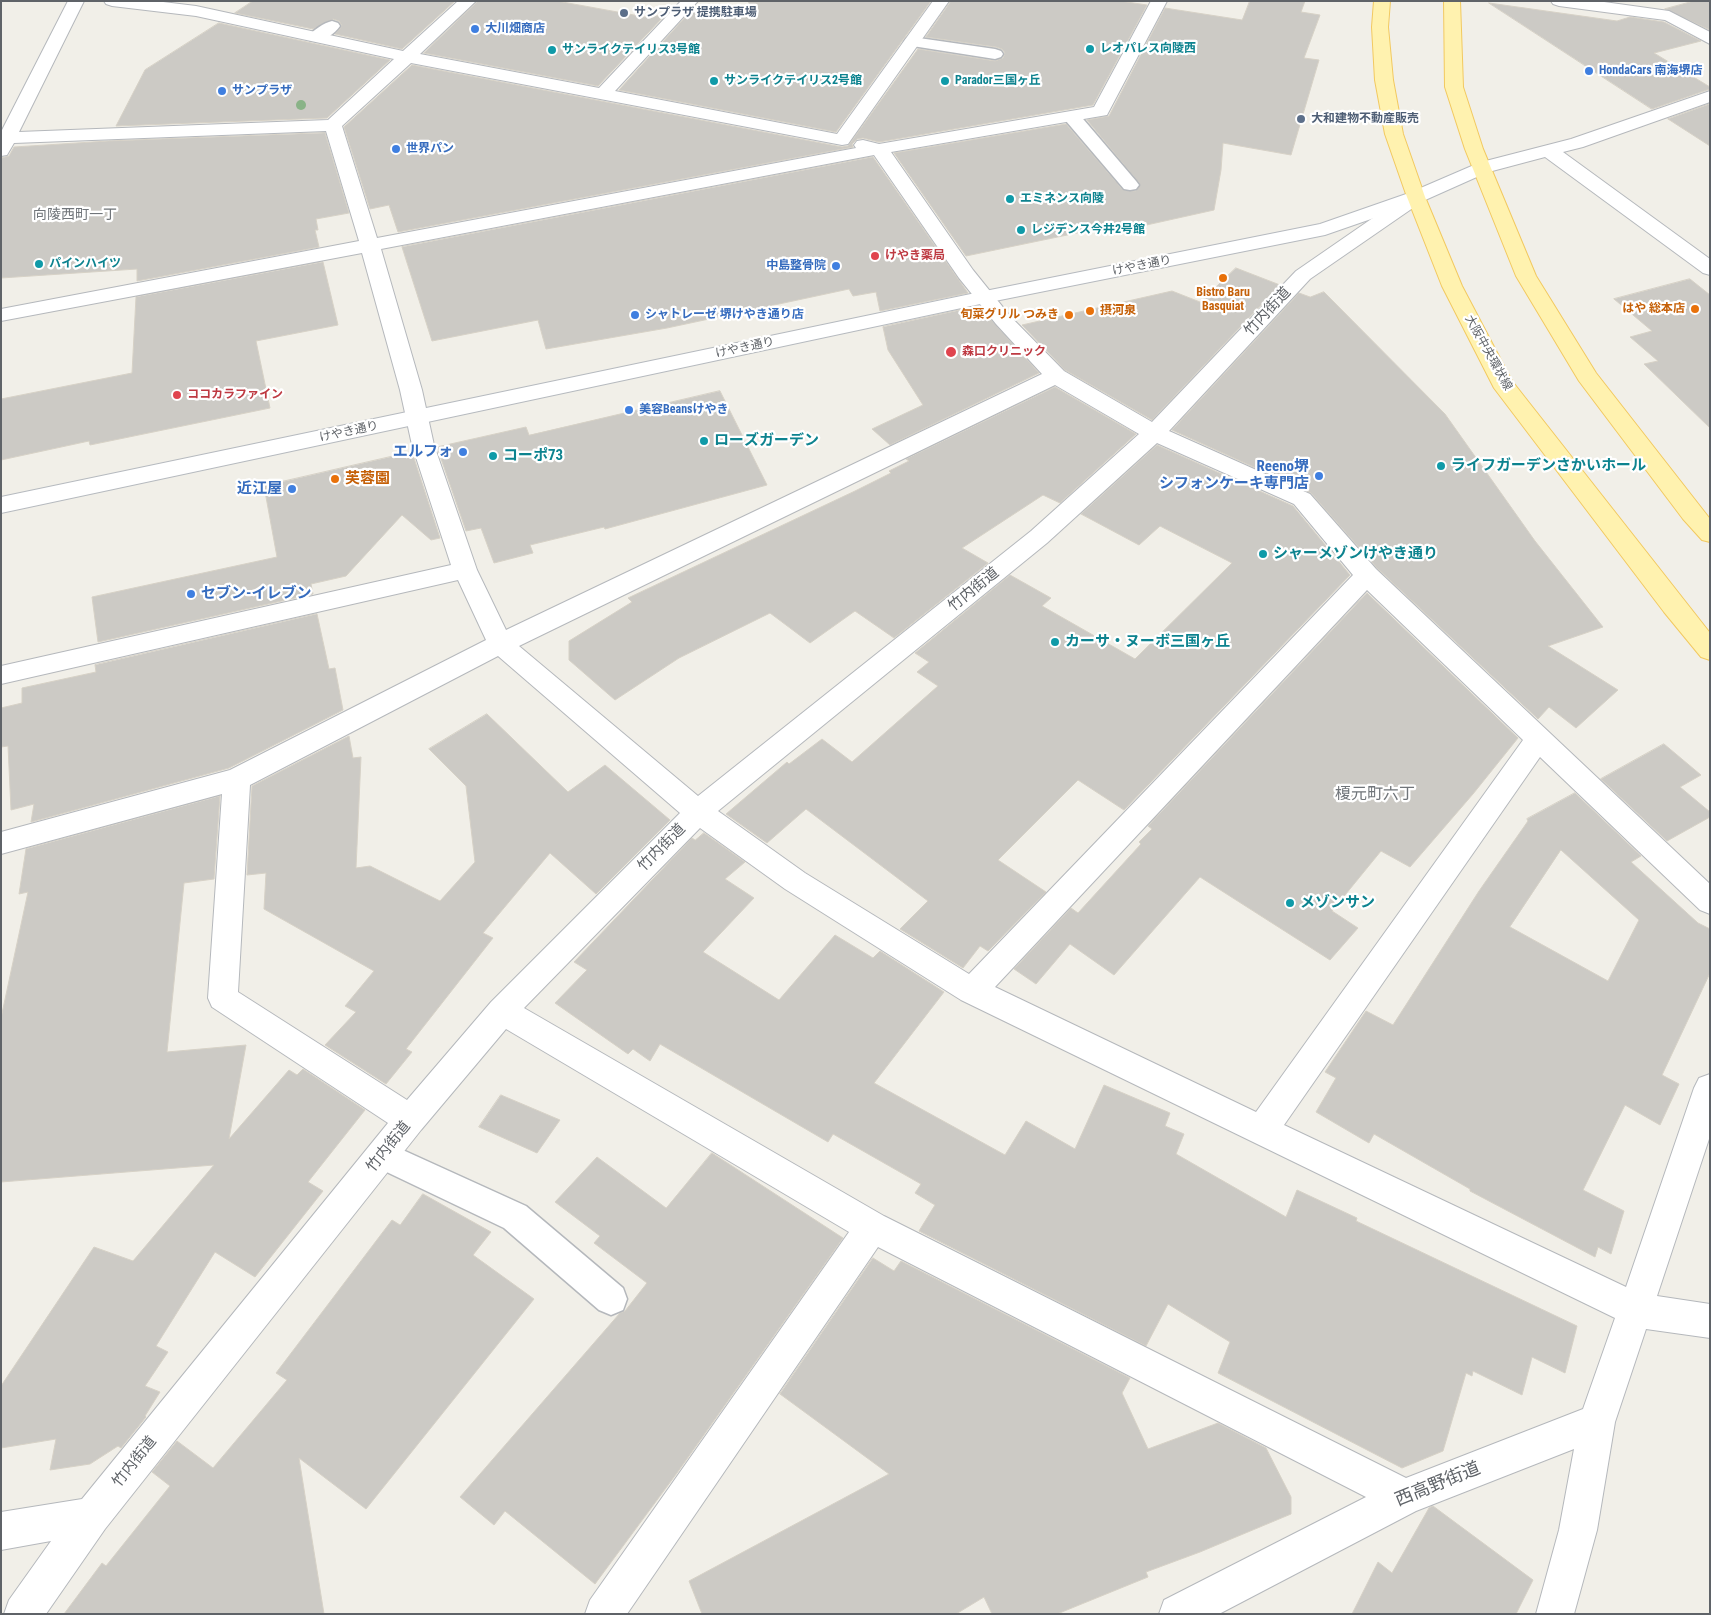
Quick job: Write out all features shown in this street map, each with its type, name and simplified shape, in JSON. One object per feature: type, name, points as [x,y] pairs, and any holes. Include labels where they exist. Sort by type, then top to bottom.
[{"type":"main road","name":"大阪中央環状線","points":[[1382,1],[1380,27],[1384,80],[1394,134],[1416,197],[1452,286],[1502,383],[1673,606],[1710,651]]},
{"type":"main road","points":[[1452,1],[1454,87],[1481,168],[1526,276],[1587,376],[1691,513],[1710,534]]},
{"type":"street","points":[[4,145],[76,1]]},
{"type":"street","points":[[112,1],[203,6],[316,37],[842,140],[880,150],[966,274],[1003,320],[1056,376],[1154,433],[1302,499],[1367,575],[1710,902]]},
{"type":"street","points":[[4,145],[333,124],[468,1]]},
{"type":"street","points":[[603,94],[690,1]]},
{"type":"street","points":[[842,140],[941,1]]},
{"type":"street","points":[[1,315],[880,150],[1101,111],[1159,1]]},
{"type":"street","points":[[1559,1],[1670,9],[1710,39]]},
{"type":"street","name":"けやき通り","points":[[1,505],[985,297],[1325,229],[1416,197],[1481,168],[1549,151],[1710,96]]},
{"type":"street","points":[[333,124],[411,390],[423,444],[464,570],[500,644],[698,812],[795,881],[972,991],[1636,1310],[1710,1321]]},
{"type":"street","points":[[1549,151],[1710,269]]},
{"type":"street","name":"竹内街道","points":[[23,1614],[92,1516],[410,1120],[502,1011],[698,812],[1039,537],[1154,433],[1303,274],[1416,197]]},
{"type":"street","points":[[2,848],[237,779],[500,644],[1056,376]]},
{"type":"street","points":[[1,675],[464,570]]},
{"type":"street","points":[[972,991],[1367,575]]},
{"type":"street","points":[[1262,1130],[1539,738]]},
{"type":"street","points":[[237,779],[223,998],[410,1120]]},
{"type":"street","points":[[502,1011],[872,1227],[1404,1497]]},
{"type":"street","points":[[1555,1614],[1578,1530],[1597,1422],[1710,1088]]},
{"type":"street","points":[[604,1614],[872,1227]]},
{"type":"street","name":"西高野街道","points":[[1178,1614],[1404,1497],[1597,1422]]},
{"type":"street","points":[[1,1531],[92,1516]]},
{"type":"lane","points":[[316,37],[332,26]]},
{"type":"lane","points":[[912,42],[995,54]]},
{"type":"lane","points":[[1072,116],[1130,185]]},
{"type":"lane","points":[[382,1155],[515,1217],[611,1299]]},
{"type":"building","points":[[253,1],[455,1],[402,49],[335,34],[342,26],[339,21],[333,19],[313,29],[235,13]]},
{"type":"building","points":[[478,1],[557,1],[645,17],[665,15],[598,86],[424,53]]},
{"type":"building","points":[[748,1],[931,1],[836,132],[619,90],[690,12],[750,5]]},
{"type":"building","points":[[951,1],[1120,1],[1147,5],[1093,105],[879,142],[863,138],[857,139],[852,144],[853,147],[398,232],[389,205],[370,209],[344,127],[412,65],[842,147],[848,146],[918,49],[995,61],[1003,58],[1005,53],[1002,49],[996,47],[926,37]]},
{"type":"building","points":[[1250,1],[1305,1],[1301,12],[1320,15],[1304,58],[1319,60],[1291,155],[1223,143],[1221,170],[1214,210],[1106,234],[1101,228],[966,256],[894,153],[1066,124],[1123,190],[1136,191],[1140,184],[1087,120],[1109,116],[1165,8],[1242,20]]},
{"type":"building","points":[[1694,1],[1710,1],[1710,30],[1665,9]]},
{"type":"building","points":[[1489,3],[1617,21],[1630,17],[1664,22],[1701,41],[1654,53],[1710,87],[1710,89],[1652,109]]},
{"type":"building","name":"サンプラザ","points":[[219,23],[390,60],[327,118],[116,126],[145,70]]},
{"type":"building","points":[[1710,104],[1710,146],[1668,119]]},
{"type":"building","points":[[325,133],[349,213],[316,219],[318,230],[315,230],[319,247],[137,281],[137,269],[1,278],[1,158],[9,156],[14,147],[108,141]]},
{"type":"building","points":[[873,157],[968,293],[880,311],[876,292],[853,296],[849,289],[667,328],[546,349],[538,320],[432,341],[402,247]]},
{"type":"building","points":[[323,262],[338,325],[256,341],[270,408],[90,445],[89,441],[1,460],[1,399],[132,373],[136,297]]},
{"type":"building","points":[[1236,268],[1280,285],[1152,420],[1065,370],[1022,325],[1172,291],[1200,302]]},
{"type":"building","points":[[1690,279],[1710,295],[1710,428],[1644,364],[1658,361],[1630,337],[1652,331],[1614,299]]},
{"type":"building","points":[[1324,292],[1445,414],[1535,541],[1603,627],[1548,646],[1618,690],[1576,728],[1549,707],[1538,719],[1377,568],[1311,493],[1172,430],[1299,293],[1310,297]]},
{"type":"building","points":[[979,306],[1039,373],[890,445],[872,429],[923,405],[888,350],[883,327]]},
{"type":"building","points":[[1055,387],[1136,434],[1060,503],[1043,495],[962,548],[988,563],[894,638],[855,611],[810,643],[770,613],[679,658],[615,700],[569,660],[569,641],[632,602],[628,598],[855,491],[891,473],[889,471],[909,461],[906,459]]},
{"type":"building","points":[[720,391],[767,485],[605,529],[604,527],[530,545],[533,553],[494,563],[481,528],[466,531],[437,447],[526,427],[529,435]]},
{"type":"building","points":[[1157,445],[1293,506],[1350,575],[1124,810],[1078,780],[998,860],[1046,892],[988,951],[980,946],[963,968],[900,929],[928,901],[806,809],[767,843],[726,814],[787,762],[789,764],[822,739],[852,762],[938,686],[917,672],[929,662],[915,653],[1010,575],[1051,598],[1042,606],[1135,659],[1232,563],[1160,526],[1139,545],[1081,514]]},
{"type":"building","points":[[412,452],[440,538],[431,540],[402,515],[346,576],[311,584],[313,594],[98,642],[92,597],[277,557],[264,486]]},
{"type":"building","points":[[1367,593],[1518,738],[1410,867],[1381,851],[1332,911],[1358,928],[1330,960],[1200,877],[1114,975],[1070,944],[1036,984],[1014,969],[1071,908],[1078,913],[1141,844],[1139,842],[1152,829],[1148,826]]},
{"type":"building","points":[[317,614],[329,669],[335,668],[343,710],[229,768],[31,822],[34,804],[11,810],[8,746],[1,747],[1,708],[22,703],[22,688],[96,672],[95,665]]},
{"type":"building","points":[[487,714],[568,792],[605,765],[670,820],[596,894],[550,853],[483,933],[493,938],[406,1049],[412,1052],[386,1084],[325,1045],[356,1012],[345,1006],[374,971],[264,909],[266,873],[247,875],[252,786],[349,736],[353,758],[361,757],[356,868],[370,866],[440,901],[475,862],[466,786],[429,749]]},
{"type":"building","points":[[1664,744],[1701,775],[1680,787],[1710,812],[1710,817],[1667,841],[1601,779]]},
{"type":"building","points":[[1575,793],[1641,856],[1631,862],[1698,923],[1710,929],[1710,973],[1662,1075],[1679,1084],[1660,1125],[1625,1105],[1583,1190],[1624,1211],[1611,1254],[1598,1247],[1595,1257],[1470,1191],[1470,1189],[1374,1134],[1369,1143],[1316,1112],[1336,1078],[1325,1072],[1366,1011],[1393,1025],[1479,891],[1528,821],[1527,819]],"holes":[[[1561,850],[1639,920],[1608,981],[1510,927]]]},
{"type":"building","points":[[220,796],[214,879],[184,883],[167,1052],[246,1045],[229,1139],[289,1070],[297,1075],[303,1069],[365,1110],[308,1182],[323,1191],[255,1277],[215,1252],[156,1346],[168,1352],[145,1386],[160,1392],[146,1417],[121,1448],[118,1446],[90,1464],[50,1470],[56,1439],[1,1448],[1,1386],[94,1247],[133,1261],[214,1165],[1,1182],[1,1018],[28,892],[19,894],[26,849]]},
{"type":"building","points":[[704,833],[745,862],[725,879],[754,898],[703,952],[779,1000],[835,935],[873,958],[880,951],[944,992],[874,1083],[1005,1155],[1026,1121],[1075,1149],[1104,1085],[1170,1113],[1165,1126],[1184,1134],[1176,1154],[1286,1217],[1297,1190],[1357,1218],[1356,1221],[1577,1326],[1565,1373],[1532,1357],[1522,1395],[1473,1371],[1472,1376],[1466,1373],[1443,1451],[1402,1468],[1218,1373],[1230,1342],[1168,1304],[1146,1346],[919,1231],[935,1205],[915,1193],[921,1184],[833,1134],[828,1142],[660,1044],[650,1061],[633,1049],[628,1054],[555,1003],[587,970],[574,962],[692,838],[695,840]]},
{"type":"building","points":[[501,1095],[560,1120],[537,1153],[479,1127]]},
{"type":"building","points":[[712,1153],[843,1238],[677,1473],[595,1584],[505,1511],[494,1525],[460,1497],[620,1313],[625,1311],[647,1283],[594,1243],[600,1236],[555,1202],[597,1157],[666,1208]]},
{"type":"building","points":[[423,1194],[491,1232],[473,1255],[534,1299],[366,1509],[299,1458],[324,1614],[64,1614],[102,1563],[106,1566],[170,1486],[152,1472],[177,1441],[213,1468],[287,1380],[276,1373],[392,1220],[400,1225]]},
{"type":"building","points":[[873,1258],[894,1271],[901,1261],[1130,1378],[1122,1393],[1148,1449],[1218,1423],[1266,1448],[1291,1497],[1291,1514],[1146,1572],[1148,1577],[1057,1614],[992,1614],[984,1597],[956,1614],[702,1614],[689,1581],[889,1474],[780,1394]]},
{"type":"building","points":[[1433,1506],[1533,1580],[1516,1614],[1352,1614],[1378,1562],[1392,1573],[1429,1508]]},
{"type":"place","name":"サンプラザ 提携駐車場","points":[[624,13]]},
{"type":"place","name":"大川畑商店","points":[[475,29]]},
{"type":"place","name":"レオパレス向陵西","points":[[1090,49]]},
{"type":"place","name":"サンライクテイリス3号館","points":[[552,50]]},
{"type":"place","name":"HondaCars 南海堺店","points":[[1589,71]]},
{"type":"place","name":"サンライクテイリス2号館","points":[[714,81]]},
{"type":"place","name":"Parador三国ヶ丘","points":[[945,81]]},
{"type":"place","name":"サンプラザ","points":[[222,91]]},
{"type":"place","name":"大和建物不動産販売","points":[[1301,119]]},
{"type":"place","name":"世界パン","points":[[396,149]]},
{"type":"place","name":"エミネンス向陵","points":[[1010,199]]},
{"type":"place","name":"レジデンス今井2号館","points":[[1021,230]]},
{"type":"place","name":"けやき薬局","points":[[875,256]]},
{"type":"place","name":"パインハイツ","points":[[39,264]]},
{"type":"place","name":"中島整骨院","points":[[836,266]]},
{"type":"place","name":"Bistro Baru Basquiat","points":[[1223,278]]},
{"type":"place","name":"はや 総本店","points":[[1695,309]]},
{"type":"place","name":"摂河泉","points":[[1090,311]]},
{"type":"place","name":"シャトレーゼ 堺けやき通り店","points":[[635,315]]},
{"type":"place","name":"旬菜グリル つみき","points":[[1069,315]]},
{"type":"place","name":"森口クリニック","points":[[951,352]]},
{"type":"place","name":"ココカラファイン","points":[[177,395]]},
{"type":"place","name":"美容Beansけやき","points":[[629,410]]},
{"type":"place","name":"ローズガーデン","points":[[704,441]]},
{"type":"place","name":"エルフォ","points":[[463,452]]},
{"type":"place","name":"コーポ73","points":[[493,456]]},
{"type":"place","name":"ライフガーデンさかいホール","points":[[1441,466]]},
{"type":"place","name":"Reeno堺 シフォンケーキ専門店","points":[[1319,476]]},
{"type":"place","name":"芙蓉園","points":[[335,479]]},
{"type":"place","name":"近江屋","points":[[292,489]]},
{"type":"place","name":"シャーメゾンけやき通り","points":[[1263,554]]},
{"type":"place","name":"セブン-イレブン","points":[[191,594]]},
{"type":"place","name":"カーサ・ヌーボ三国ヶ丘","points":[[1055,642]]},
{"type":"place","name":"メゾンサン","points":[[1290,903]]},
{"type":"district","name":"向陵西町一丁","points":[[75,215]]},
{"type":"district","name":"榎元町六丁","points":[[1375,795]]}]
